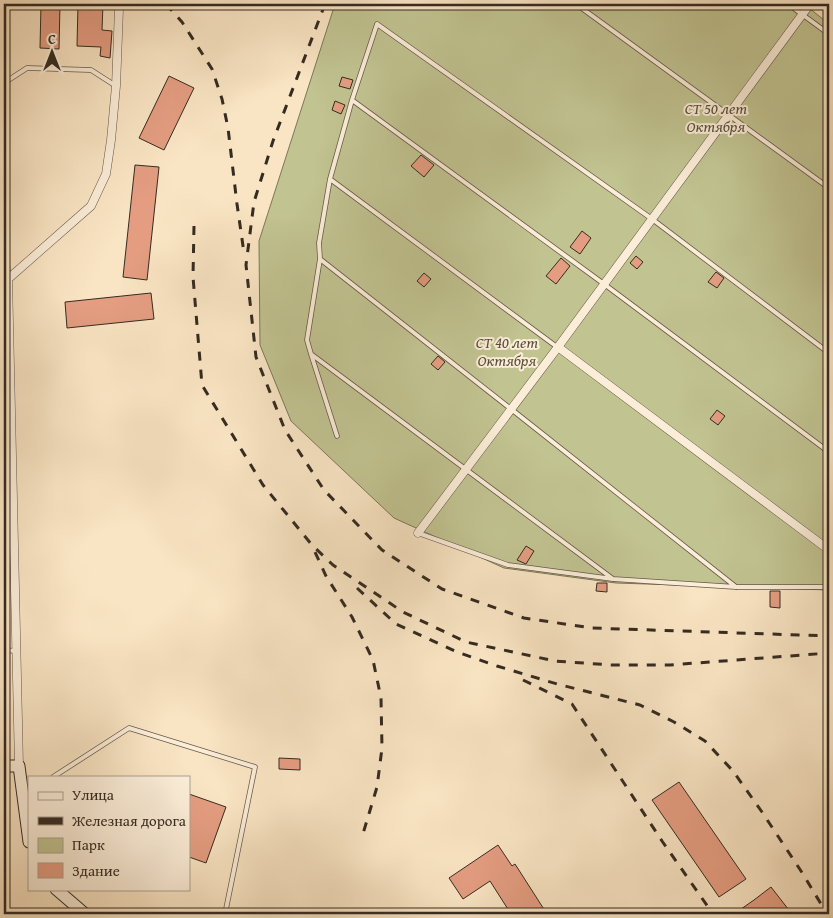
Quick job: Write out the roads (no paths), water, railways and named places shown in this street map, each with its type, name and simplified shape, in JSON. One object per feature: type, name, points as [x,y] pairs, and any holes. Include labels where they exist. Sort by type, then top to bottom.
[{"type":"street","points":[[28,828],[25,786],[19,766],[13,527],[7,401],[8,279],[91,206],[106,174],[116,86],[119,10],[115,4]]},
{"type":"street","points":[[418,533],[558,348],[810,4]]},
{"type":"street","points":[[558,348],[829,550]]},
{"type":"street","points":[[4,766],[19,766]]},
{"type":"street","points":[[57,890],[85,914]]},
{"type":"lane","points":[[576,4],[829,188]]},
{"type":"lane","points":[[788,4],[829,34]]},
{"type":"lane","points":[[336,436],[307,340],[320,259],[319,243],[330,179],[352,100],[377,24],[652,219],[829,353]]},
{"type":"lane","points":[[4,82],[27,68],[91,70],[116,86]]},
{"type":"lane","points":[[352,100],[604,284],[829,452]]},
{"type":"lane","points":[[330,179],[558,348]]},
{"type":"lane","points":[[4,204],[8,279]]},
{"type":"lane","points":[[320,259],[736,587]]},
{"type":"lane","points":[[311,354],[613,579]]},
{"type":"lane","points":[[4,527],[13,527]]},
{"type":"lane","points":[[418,533],[508,565],[613,579],[736,587],[829,587]]},
{"type":"lane","points":[[4,650],[16,651]]},
{"type":"lane","points":[[55,776],[129,728],[255,767],[225,914]]},
{"type":"railway","points":[[166,4],[182,22],[212,69],[222,99],[228,128],[244,253]]},
{"type":"railway","points":[[325,4],[273,141],[254,202],[246,265],[256,357],[285,430],[324,490],[382,550],[442,589],[524,618],[592,628],[829,636]]},
{"type":"railway","points":[[194,226],[193,277],[202,385],[263,485],[312,545],[333,565],[403,612],[466,642],[555,661],[612,665],[670,665],[829,653]]},
{"type":"railway","points":[[315,552],[326,576],[352,617],[373,660],[381,698],[382,748],[377,787],[362,837]]},
{"type":"railway","points":[[357,588],[396,624],[457,652],[557,684],[640,705],[674,722],[705,741],[733,771],[762,812],[827,914]]},
{"type":"railway","points":[[523,680],[572,704],[662,841],[713,914]]},
{"type":"park label","name":"СТ 50 лет Октября","points":[[716,117]]},
{"type":"park label","name":"СТ 40 лет Октября","points":[[507,351]]}]
